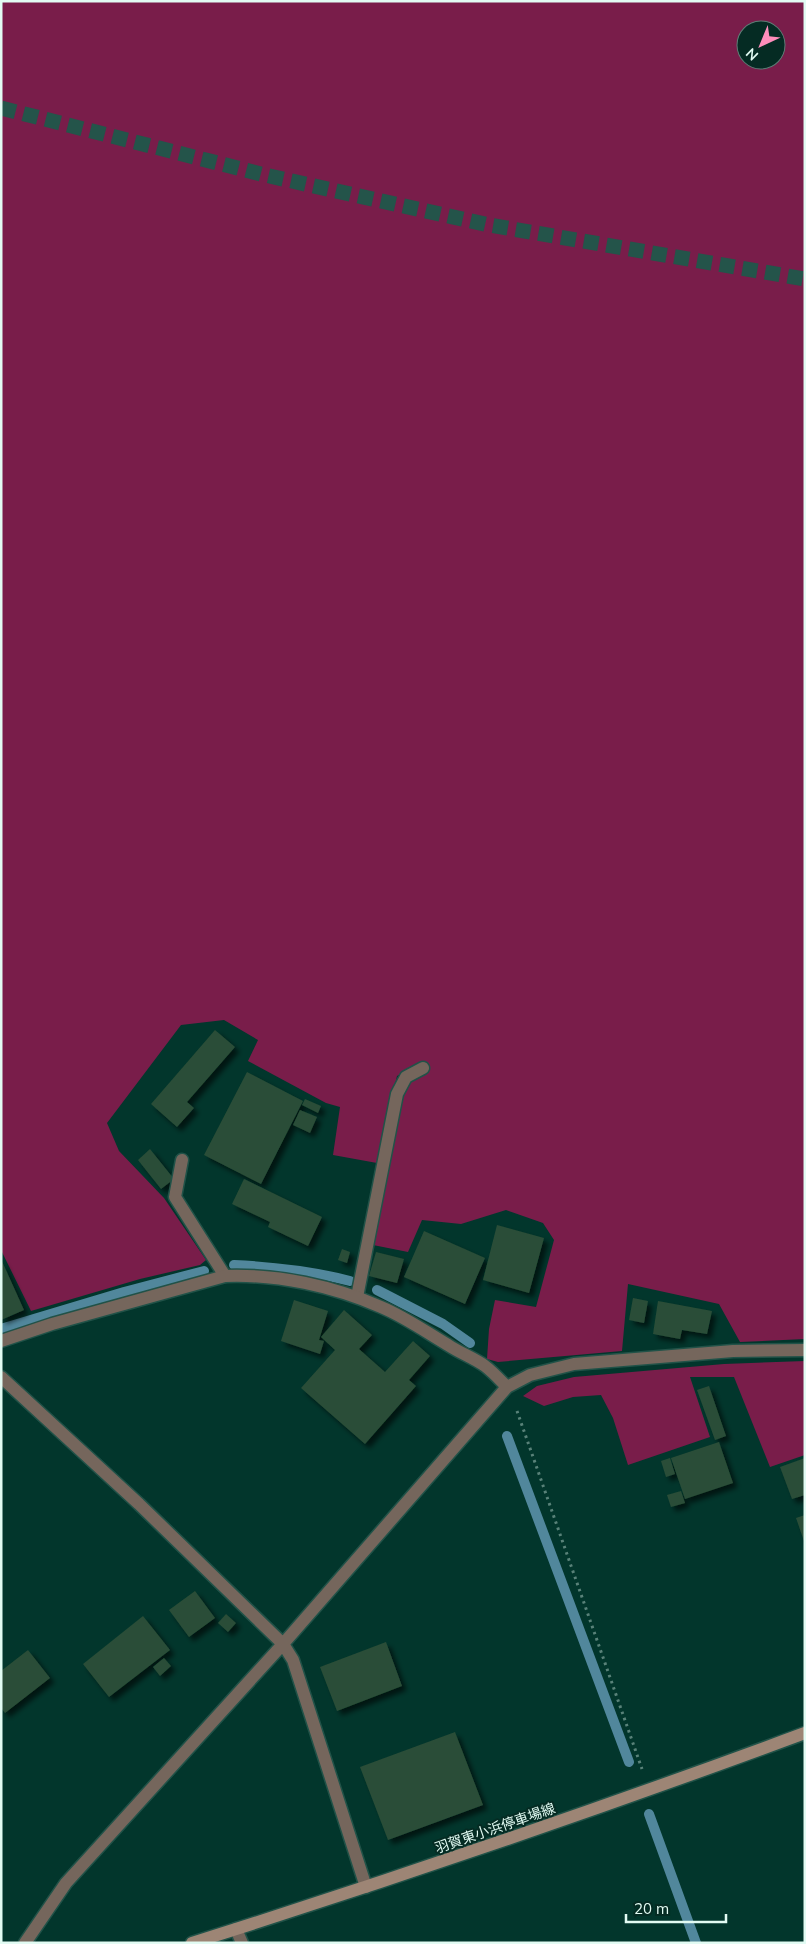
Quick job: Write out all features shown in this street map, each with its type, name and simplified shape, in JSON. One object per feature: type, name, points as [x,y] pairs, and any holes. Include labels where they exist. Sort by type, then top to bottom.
[{"type":"main road","name":"羽賀東小浜停車場線","points":[[192,1943],[366,1888],[649,1790],[805,1733]]},
{"type":"street","points":[[357,1297],[397,1094],[406,1078],[423,1068]]},
{"type":"street","points":[[182,1160],[175,1197],[224,1276]]},
{"type":"street","points":[[1,1341],[52,1324],[224,1276],[253,1275],[317,1286],[357,1297],[383,1308],[414,1324],[451,1348],[484,1366],[507,1387]]},
{"type":"street","points":[[25,1943],[66,1883],[283,1644],[507,1387],[530,1375],[574,1364],[733,1352],[805,1350]]},
{"type":"street","points":[[1,1376],[139,1504],[283,1644],[292,1660],[366,1888]]},
{"type":"street","points":[[236,1928],[242,1943]]},
{"type":"path","points":[[507,1387],[649,1790]]},
{"type":"shaded area","points":[[1,1],[805,1],[805,1339],[740,1342],[719,1304],[628,1284],[622,1351],[498,1362],[487,1359],[489,1329],[495,1300],[536,1307],[554,1240],[543,1223],[506,1210],[461,1224],[422,1220],[408,1252],[373,1245],[402,1097],[410,1082],[426,1072],[423,1061],[397,1076],[377,1163],[333,1155],[340,1107],[326,1103],[248,1061],[258,1040],[224,1020],[181,1025],[107,1123],[119,1151],[164,1198],[206,1260],[200,1265],[140,1279],[31,1311],[1,1250]]},
{"type":"shaded area","points":[[805,1361],[805,1455],[770,1467],[734,1377],[690,1377],[710,1437],[628,1465],[613,1418],[601,1395],[573,1397],[544,1406],[523,1396],[537,1386],[574,1377],[724,1364]]},
{"type":"building","points":[[215,1030],[235,1047],[187,1102],[194,1108],[177,1127],[151,1104]]},
{"type":"building","points":[[247,1072],[303,1101],[261,1184],[204,1155]]},
{"type":"building","points":[[305,1099],[321,1106],[318,1113],[302,1105]]},
{"type":"building","points":[[300,1110],[317,1117],[310,1133],[293,1125]]},
{"type":"building","points":[[150,1149],[174,1179],[161,1189],[138,1160]]},
{"type":"building","points":[[244,1179],[322,1217],[308,1246],[268,1227],[270,1222],[232,1204]]},
{"type":"building","points":[[497,1225],[544,1238],[529,1293],[483,1280]]},
{"type":"building","points":[[424,1231],[485,1258],[465,1304],[404,1277]]},
{"type":"building","points":[[342,1249],[350,1252],[347,1263],[338,1260]]},
{"type":"building","points":[[376,1252],[404,1259],[397,1283],[369,1276]]},
{"type":"building","points":[[1,1259],[24,1310],[1,1320]]},
{"type":"building","points":[[633,1298],[648,1301],[644,1323],[629,1320]]},
{"type":"building","points":[[294,1300],[328,1311],[319,1340],[324,1341],[320,1354],[281,1341]]},
{"type":"building","points":[[658,1301],[712,1311],[707,1334],[682,1330],[680,1339],[653,1334]]},
{"type":"building","points":[[344,1310],[372,1335],[359,1349],[385,1372],[413,1341],[430,1356],[409,1380],[416,1386],[365,1444],[301,1388],[335,1350],[321,1337]]},
{"type":"building","points":[[709,1386],[726,1436],[715,1440],[697,1390]]},
{"type":"building","points":[[719,1442],[733,1483],[685,1499],[671,1458]]},
{"type":"building","points":[[670,1458],[675,1474],[666,1477],[661,1461]]},
{"type":"building","points":[[805,1458],[805,1495],[792,1499],[780,1467]]},
{"type":"building","points":[[681,1491],[685,1503],[671,1507],[667,1495]]},
{"type":"building","points":[[805,1515],[805,1541],[804,1541],[796,1518]]},
{"type":"building","points":[[195,1591],[215,1618],[189,1637],[169,1610]]},
{"type":"building","points":[[226,1614],[236,1623],[228,1632],[218,1623]]},
{"type":"building","points":[[143,1616],[170,1650],[109,1697],[83,1664]]},
{"type":"building","points":[[386,1642],[402,1686],[337,1711],[320,1667]]},
{"type":"building","points":[[28,1650],[50,1678],[5,1713],[1,1708],[1,1671]]},
{"type":"building","points":[[164,1658],[171,1666],[160,1676],[153,1667]]},
{"type":"building","points":[[455,1732],[483,1805],[388,1840],[360,1767]]},
{"type":"waterway","points":[[234,1265],[293,1270],[350,1281]]},
{"type":"waterway","points":[[1,1329],[124,1292],[204,1271]]},
{"type":"waterway","points":[[377,1290],[443,1324],[470,1343]]},
{"type":"waterway","points":[[507,1436],[629,1762]]},
{"type":"waterway","points":[[649,1814],[696,1943]]},
{"type":"tunnel","points":[[1,108],[265,175],[489,225],[805,279]]}]
